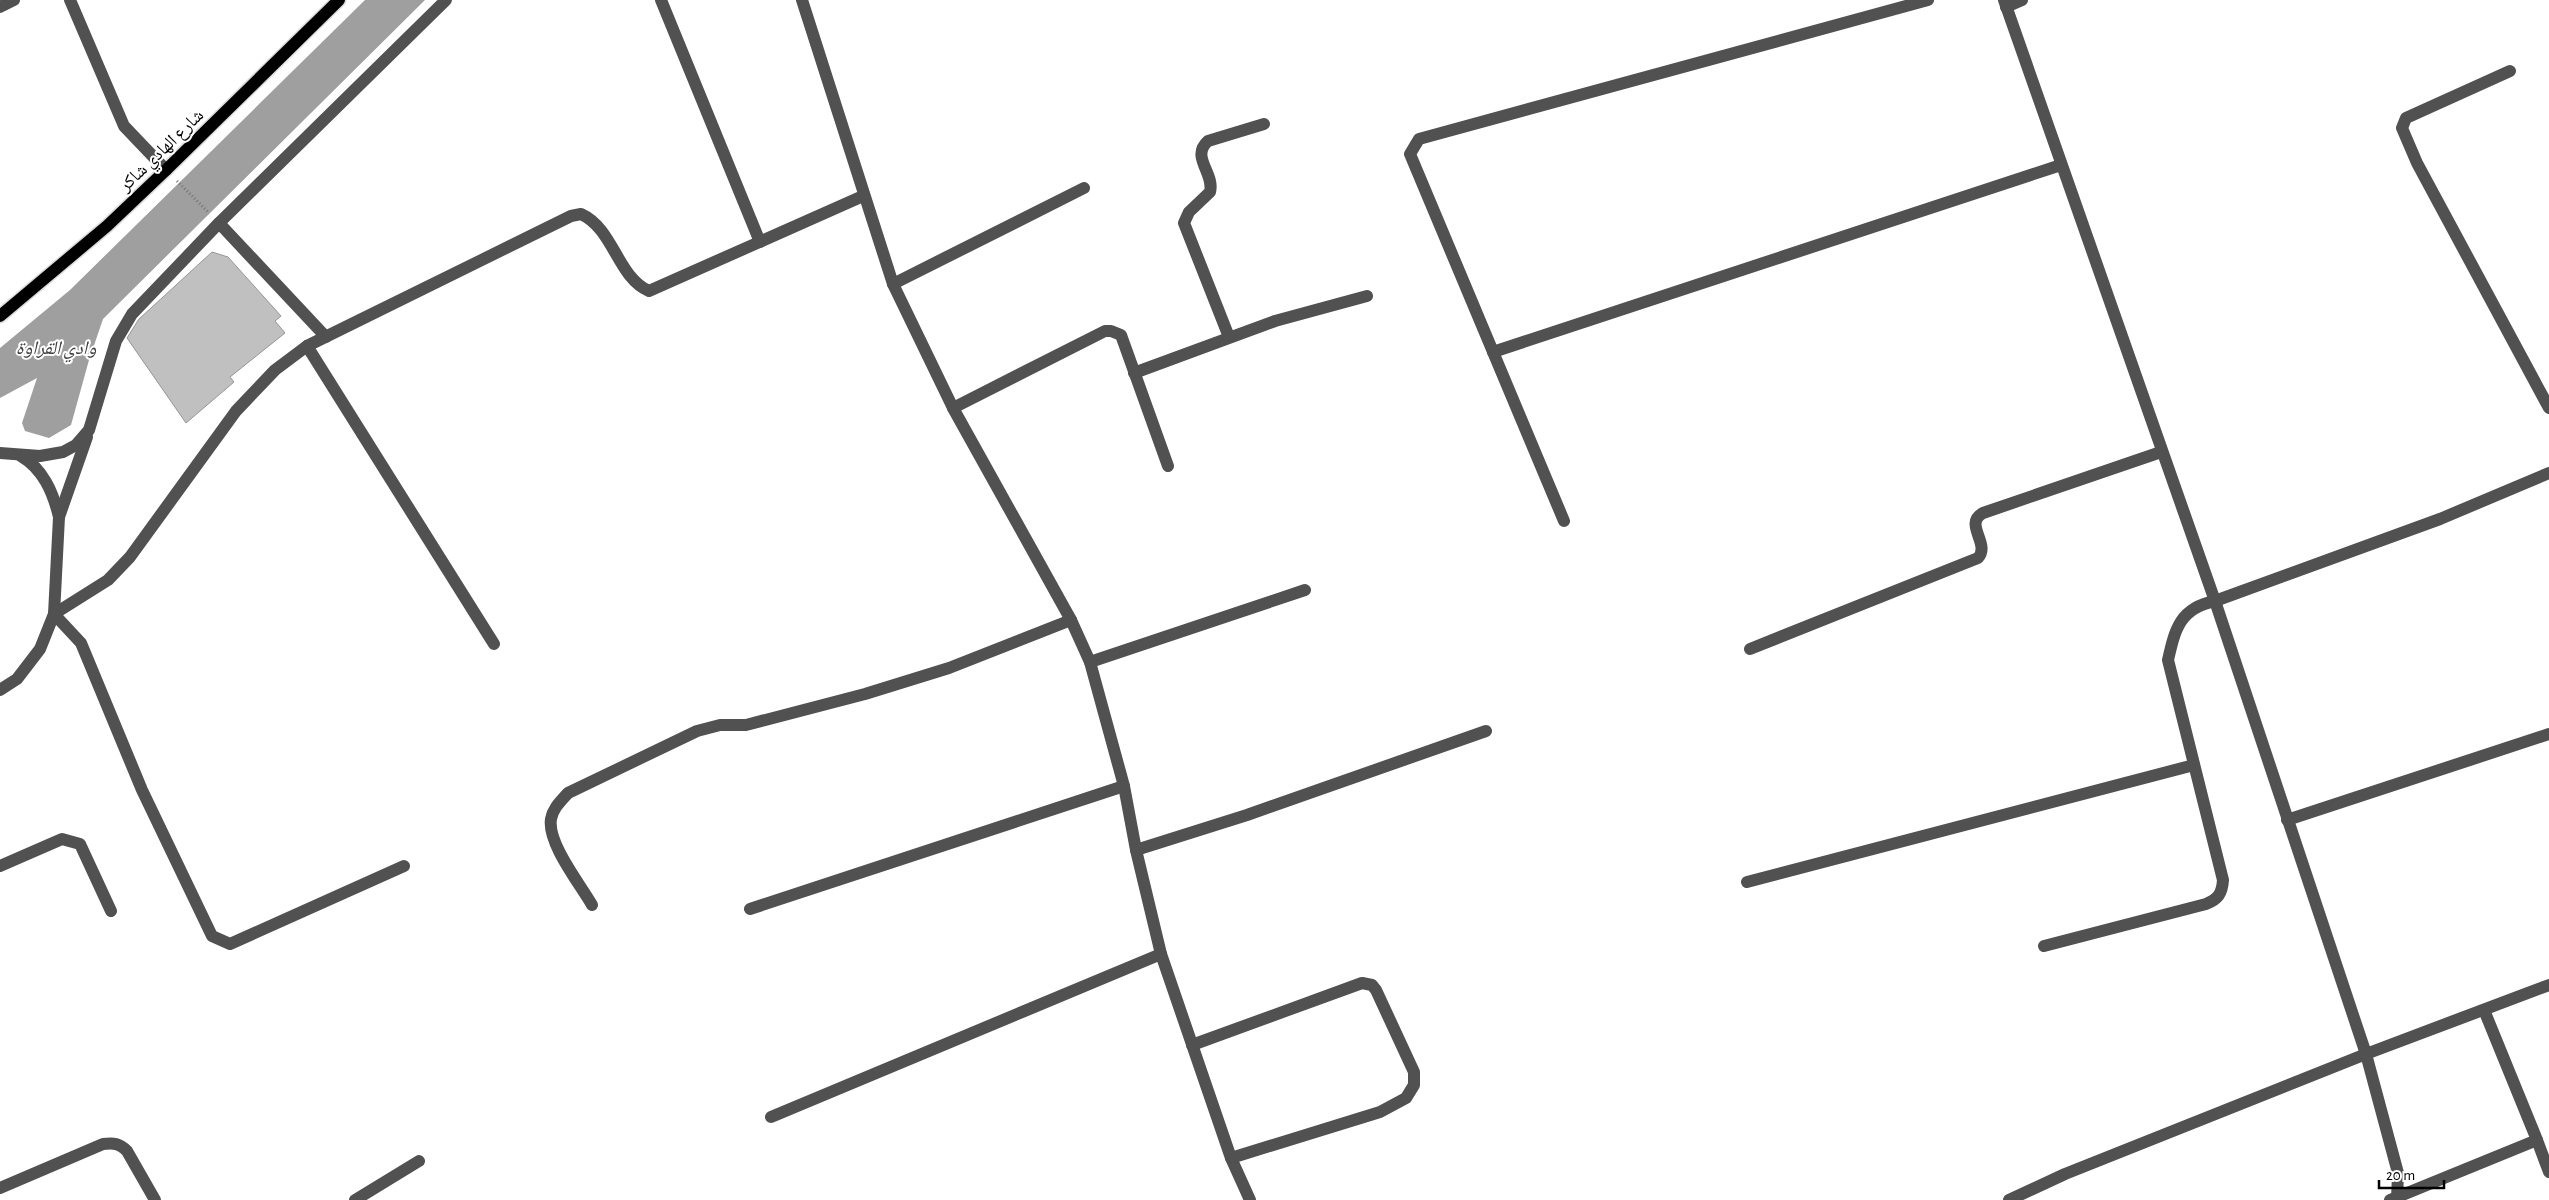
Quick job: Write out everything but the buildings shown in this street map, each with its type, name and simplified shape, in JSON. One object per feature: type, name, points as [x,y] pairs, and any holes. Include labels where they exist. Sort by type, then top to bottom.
[{"type":"main road","name":"شارع الهادي شاكر","points":[[0,316],[106,226],[166,170],[339,0]]},
{"type":"street","points":[[0,7],[14,0]]},
{"type":"street","points":[[70,0],[124,126],[166,170]]},
{"type":"street","points":[[0,690],[17,679],[40,649],[54,614],[59,517],[89,430],[116,341],[132,314],[219,223],[446,0]]},
{"type":"street","points":[[661,0],[760,242]]},
{"type":"street","points":[[802,0],[863,196],[893,284],[954,408],[1071,620],[1090,662],[1124,786],[1136,850],[1161,954],[1231,1158],[1250,1200]]},
{"type":"street","points":[[1564,520],[1410,154],[1419,139],[1928,0]]},
{"type":"street","points":[[2022,0],[2005,3],[2161,452],[2215,601],[2366,1054],[2398,1173],[2395,1199],[2536,1140]]},
{"type":"street","points":[[2510,72],[2406,118],[2402,128],[2417,164],[2549,408]]},
{"type":"street","points":[[1229,337],[1184,223],[1188,212],[1210,192],[1211,183],[1201,159],[1204,145],[1208,141],[1264,124]]},
{"type":"street","points":[[1493,352],[2061,166]]},
{"type":"street","points":[[893,284],[1084,188]]},
{"type":"street","points":[[54,614],[108,580],[130,557],[236,411],[275,370],[307,346],[571,216],[581,214],[596,223],[637,284],[649,291],[863,196]]},
{"type":"street","points":[[219,223],[326,337]]},
{"type":"street","points":[[1134,373],[1275,321],[1367,296]]},
{"type":"street","points":[[954,408],[1105,331],[1110,331],[1121,335],[1168,466]]},
{"type":"street","points":[[307,346],[494,644]]},
{"type":"street","points":[[0,453],[40,456],[64,452],[76,445],[89,430]]},
{"type":"street","points":[[1750,650],[1978,558],[1982,548],[1974,524],[1976,519],[1983,513],[2161,452]]},
{"type":"street","points":[[16,453],[34,464],[43,475],[55,502],[59,517]]},
{"type":"street","points":[[2044,946],[2217,900],[2222,891],[2223,880],[2168,660],[2178,625],[2187,613],[2198,604],[2215,601],[2440,519],[2549,473]]},
{"type":"street","points":[[1090,662],[1306,590]]},
{"type":"street","points":[[54,614],[81,643],[142,790],[212,936],[230,944],[404,866]]},
{"type":"street","points":[[592,905],[551,836],[551,819],[555,807],[568,793],[698,731],[720,725],[746,725],[865,694],[949,668],[1071,620]]},
{"type":"street","points":[[1136,850],[1247,815],[1486,731]]},
{"type":"street","points":[[2287,820],[2549,734]]},
{"type":"street","points":[[1748,882],[2194,765]]},
{"type":"street","points":[[750,909],[1124,786]]},
{"type":"street","points":[[0,866],[62,839],[80,844],[111,911]]},
{"type":"street","points":[[771,1117],[1161,954]]},
{"type":"street","points":[[1192,1046],[1362,982],[1372,985],[1376,990],[1414,1072],[1414,1085],[1406,1098],[1380,1112],[1231,1158]]},
{"type":"street","points":[[2009,1200],[2065,1174],[2366,1054],[2549,985]]},
{"type":"street","points":[[2484,1010],[2549,1172]]},
{"type":"street","points":[[0,1188],[103,1144],[113,1143],[122,1145],[155,1200]]},
{"type":"street","points":[[355,1200],[419,1162]]},
{"type":"path","points":[[166,170],[219,223]]},
{"type":"water","name":"وادي القراوة","points":[[365,0],[425,0],[103,319],[89,360],[71,425],[49,438],[25,431],[22,423],[37,378],[0,398],[0,348],[70,290]]}]
